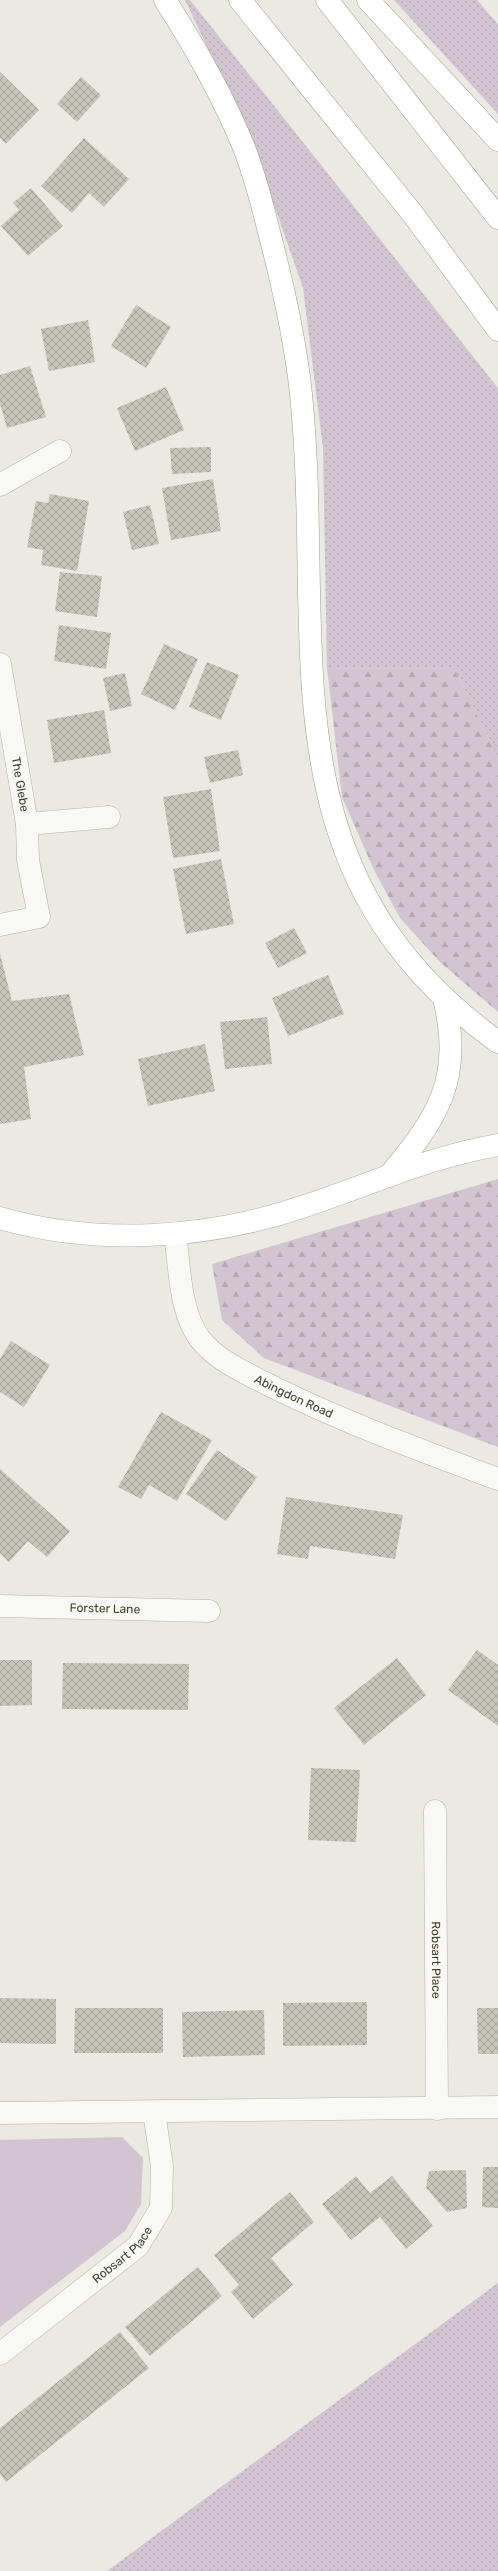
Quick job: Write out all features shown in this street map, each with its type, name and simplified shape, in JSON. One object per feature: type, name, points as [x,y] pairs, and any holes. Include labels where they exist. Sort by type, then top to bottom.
[{"type":"main road","points":[[165,0],[212,82],[243,146],[261,200],[293,334],[301,392],[306,463],[311,680],[314,717],[326,791],[339,836],[353,871],[376,917],[406,956],[444,998],[498,1042]]},
{"type":"main road","points":[[240,0],[412,213],[498,330]]},
{"type":"main road","points":[[327,0],[498,218]]},
{"type":"main road","points":[[368,0],[498,140]]},
{"type":"main road","points":[[389,1176],[422,1136],[434,1116],[442,1095],[452,1047],[450,1025],[444,998]]},
{"type":"main road","points":[[0,1218],[19,1224],[116,1237],[175,1234],[271,1217],[466,1151],[498,1145]]},
{"type":"street","points":[[0,485],[60,451]]},
{"type":"street","name":"The Glebe","points":[[0,664],[27,824],[108,817]]},
{"type":"street","points":[[0,925],[39,917],[28,860],[27,824]]},
{"type":"street","name":"Abingdon Road","points":[[175,1234],[186,1307],[191,1323],[200,1339],[216,1354],[240,1370],[300,1401],[420,1450],[498,1478]]},
{"type":"street","name":"Forster Lane","points":[[0,1606],[209,1612]]},
{"type":"street","name":"Robsart Place","points":[[435,1811],[437,2109]]},
{"type":"street","points":[[0,2113],[437,2109],[498,2107]]},
{"type":"street","name":"Robsart Place","points":[[0,2354],[138,2246],[161,2208],[162,2166],[154,2112]]},
{"type":"green space","points":[[185,0],[190,0],[498,388],[498,759],[455,669],[327,668],[323,448],[303,288],[253,144]]},
{"type":"green space","points":[[394,0],[477,0],[498,24],[498,114]]},
{"type":"green space","points":[[327,668],[455,669],[498,759],[498,1012],[440,962],[400,918],[374,870],[342,797]]},
{"type":"green space","points":[[498,1179],[498,1447],[264,1358],[222,1320],[212,1264]]},
{"type":"green space","points":[[122,2137],[143,2158],[141,2204],[125,2231],[0,2327],[0,2140]]},
{"type":"green space","points":[[498,2283],[498,2571],[107,2571]]},
{"type":"building","points":[[0,72],[39,110],[6,144],[0,138]]},
{"type":"building","points":[[81,77],[101,95],[77,122],[57,104]]},
{"type":"building","points":[[84,138],[129,179],[104,207],[89,193],[72,213],[41,186]]},
{"type":"building","points":[[31,188],[63,226],[28,256],[1,226],[19,210],[13,203]]},
{"type":"building","points":[[136,305],[171,327],[146,368],[111,346]]},
{"type":"building","points":[[88,320],[95,362],[49,371],[41,329]]},
{"type":"building","points":[[30,366],[46,417],[7,428],[0,404],[0,375]]},
{"type":"building","points":[[166,387],[184,430],[135,451],[117,408]]},
{"type":"building","points":[[211,447],[211,472],[172,474],[170,448]]},
{"type":"building","points":[[213,479],[221,531],[171,540],[162,488]]},
{"type":"building","points":[[50,494],[89,501],[77,571],[41,565],[43,550],[27,547],[36,501],[48,503]]},
{"type":"building","points":[[150,505],[159,544],[132,550],[123,512]]},
{"type":"building","points":[[60,572],[102,576],[97,617],[55,611]]},
{"type":"building","points":[[59,625],[111,633],[106,669],[54,661]]},
{"type":"building","points":[[164,644],[198,659],[175,710],[141,694]]},
{"type":"building","points":[[207,662],[239,675],[221,720],[189,707]]},
{"type":"building","points":[[125,673],[132,706],[110,711],[103,678]]},
{"type":"building","points":[[104,710],[111,753],[54,763],[47,720]]},
{"type":"building","points":[[238,750],[243,775],[210,783],[204,757]]},
{"type":"building","points":[[211,789],[220,851],[173,858],[163,797]]},
{"type":"building","points":[[221,859],[234,924],[186,934],[173,869]]},
{"type":"building","points":[[294,928],[307,953],[278,968],[265,943]]},
{"type":"building","points":[[0,954],[12,1001],[69,994],[84,1055],[24,1067],[31,1119],[0,1124]]},
{"type":"building","points":[[328,975],[344,1014],[288,1036],[272,998]]},
{"type":"building","points":[[267,1017],[272,1064],[225,1069],[220,1022]]},
{"type":"building","points":[[205,1044],[215,1091],[148,1106],[138,1059]]},
{"type":"building","points":[[11,1341],[50,1365],[24,1407],[0,1392],[0,1359]]},
{"type":"building","points":[[161,1412],[212,1440],[177,1501],[149,1485],[141,1499],[118,1487]]},
{"type":"building","points":[[217,1450],[257,1477],[226,1521],[186,1494]]},
{"type":"building","points":[[0,1469],[70,1531],[47,1557],[28,1541],[9,1562],[0,1553]]},
{"type":"building","points":[[286,1497],[403,1515],[395,1559],[310,1546],[308,1559],[277,1554]]},
{"type":"building","points":[[477,1650],[498,1665],[498,1726],[448,1690]]},
{"type":"building","points":[[397,1658],[426,1695],[364,1745],[334,1708]]},
{"type":"building","points":[[0,1660],[32,1660],[32,1705],[0,1706]]},
{"type":"building","points":[[63,1663],[189,1664],[188,1710],[62,1709]]},
{"type":"building","points":[[311,1768],[360,1770],[356,1842],[308,1840]]},
{"type":"building","points":[[0,1998],[56,1999],[56,2044],[0,2043]]},
{"type":"building","points":[[367,2002],[367,2045],[283,2046],[283,2003]]},
{"type":"building","points":[[75,2008],[163,2008],[163,2053],[74,2053]]},
{"type":"building","points":[[477,2008],[498,2008],[498,2054],[478,2054]]},
{"type":"building","points":[[264,2010],[265,2055],[183,2057],[182,2012]]},
{"type":"building","points":[[483,2167],[498,2167],[498,2208],[482,2207]]},
{"type":"building","points":[[466,2170],[467,2208],[447,2212],[426,2188],[429,2171]]},
{"type":"building","points":[[356,2176],[370,2193],[392,2176],[433,2226],[406,2249],[380,2217],[351,2240],[322,2204]]},
{"type":"building","points":[[290,2192],[314,2222],[271,2258],[293,2285],[253,2319],[231,2292],[239,2285],[214,2255]]},
{"type":"building","points":[[198,2267],[222,2296],[150,2356],[125,2327]]},
{"type":"building","points":[[120,2332],[149,2368],[6,2482],[0,2474],[0,2428]]}]
